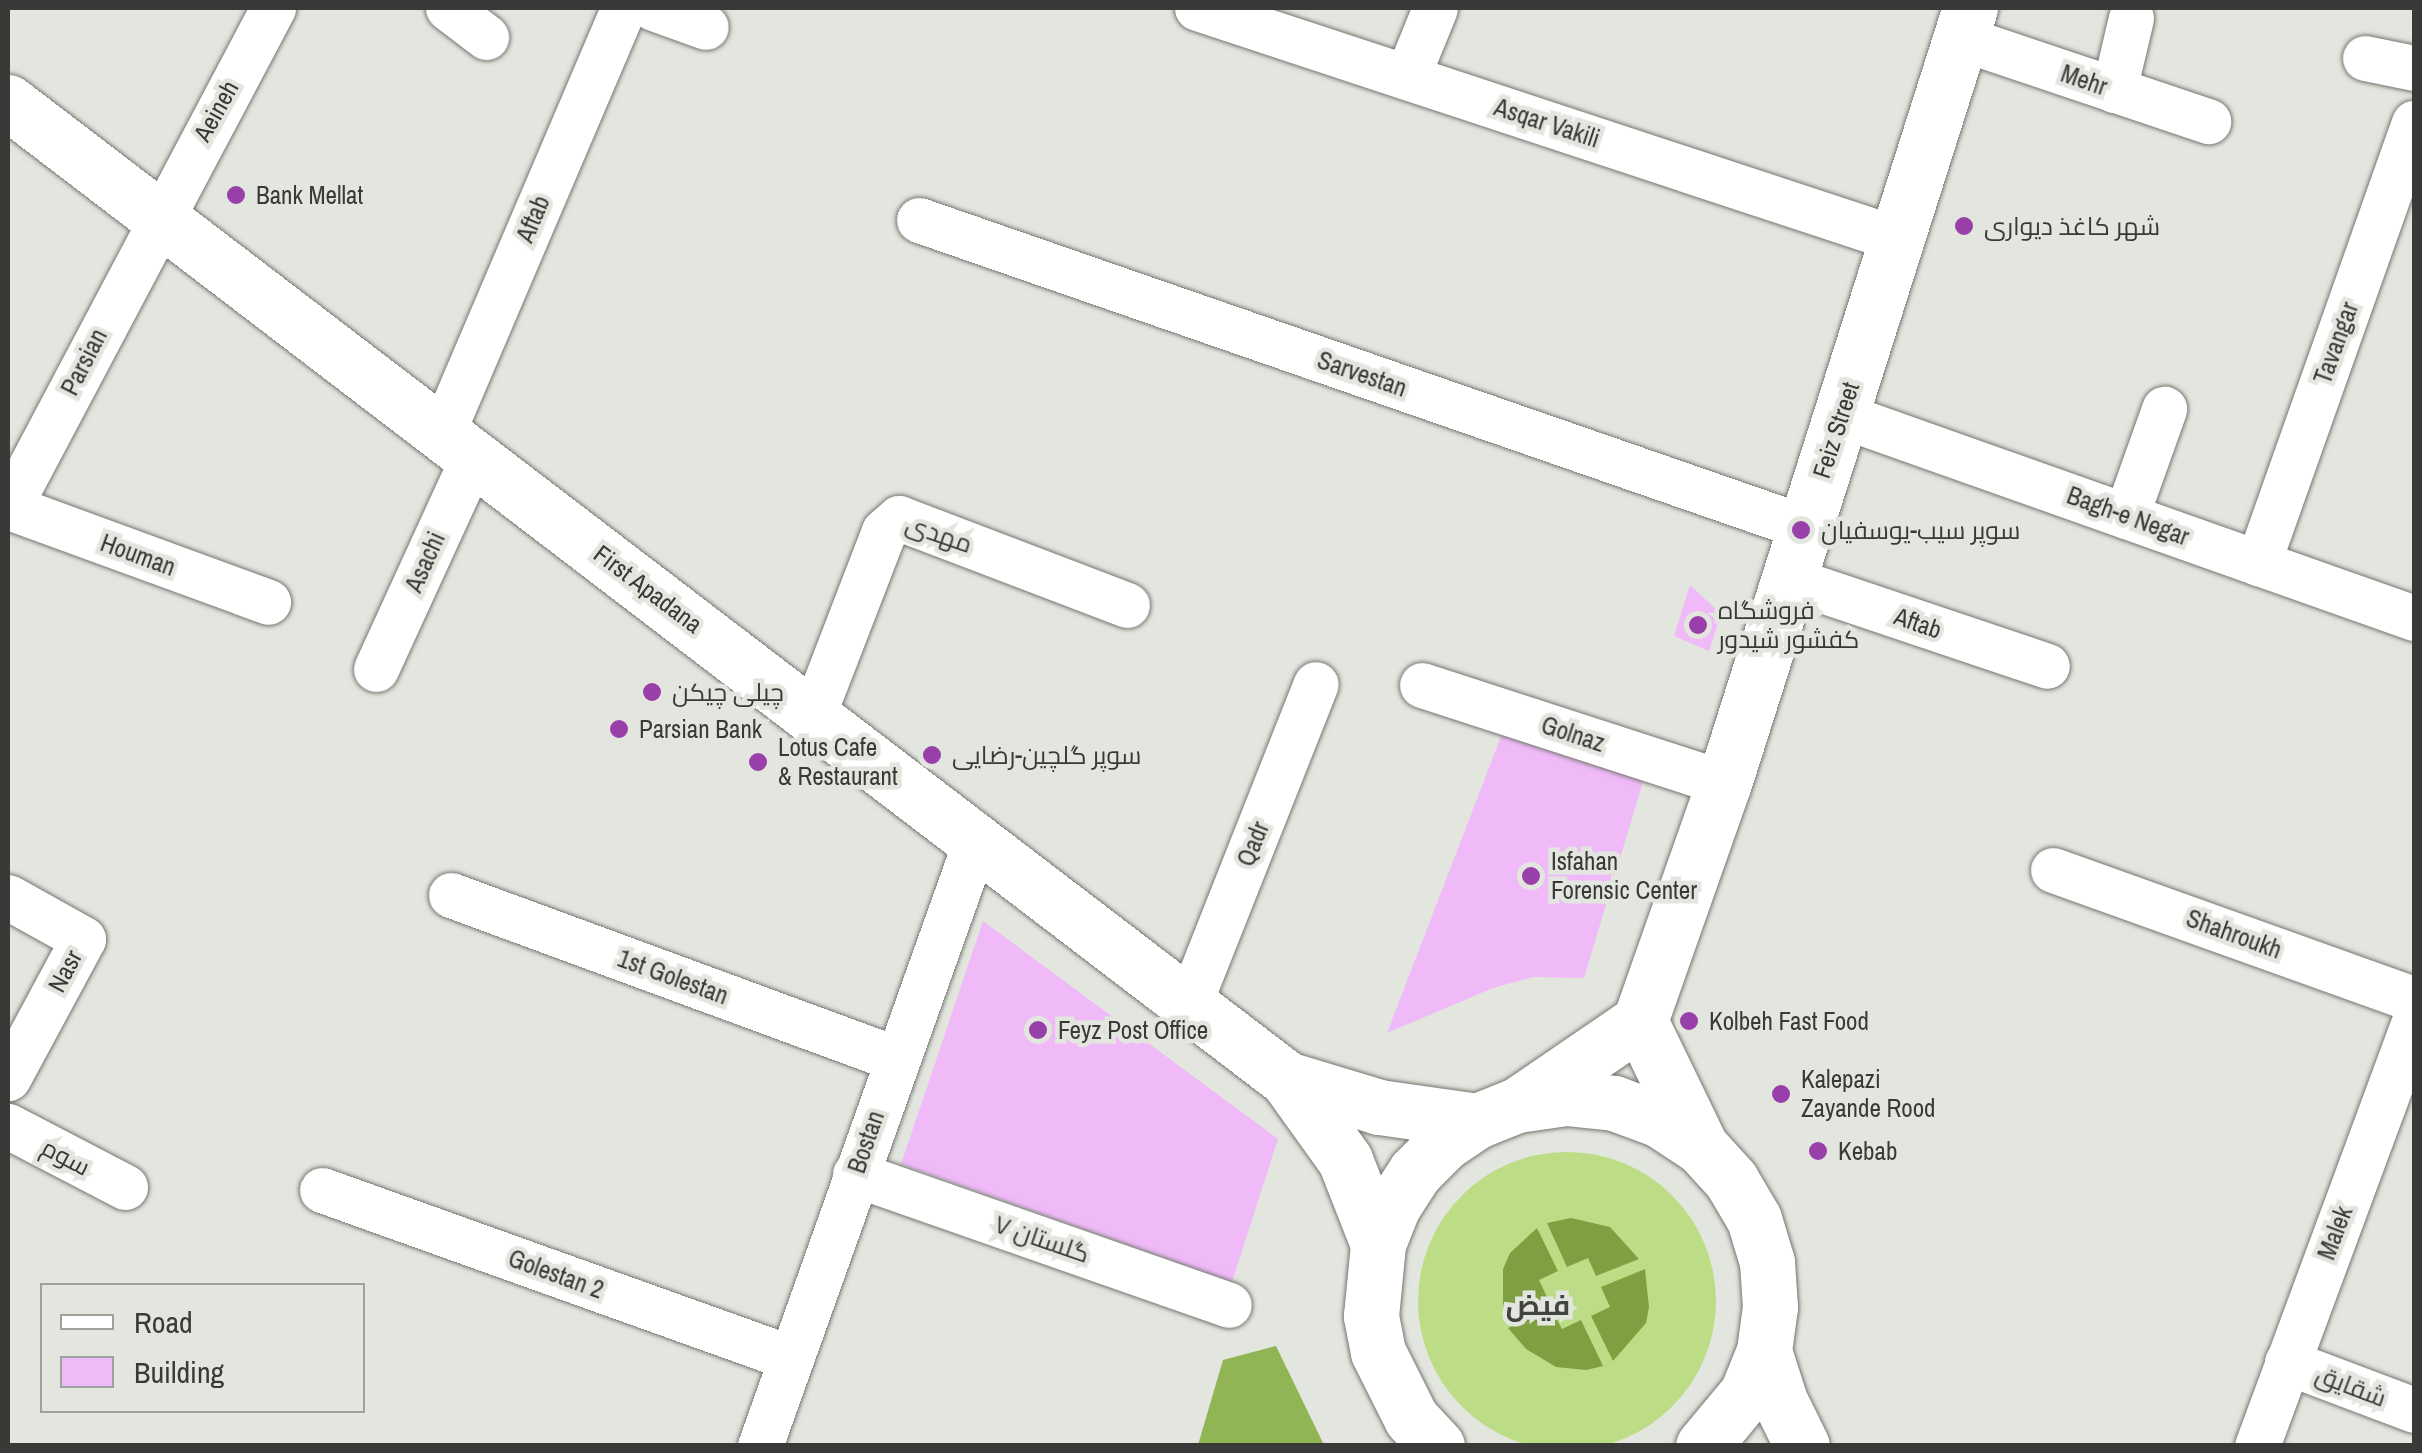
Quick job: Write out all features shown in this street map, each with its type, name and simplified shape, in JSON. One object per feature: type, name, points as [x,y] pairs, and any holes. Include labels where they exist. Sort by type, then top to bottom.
[{"type":"main road","name":"Feiz Street","points":[[1640,1021],[1724,784],[1966,23]]},
{"type":"main road","name":"First Apadana","points":[[8,102],[160,214],[1286,1079]]},
{"type":"main road","points":[[1417,1436],[1378,1352],[1371,1316],[1378,1244],[1393,1206],[1415,1172],[1444,1143],[1640,1021],[1701,1147]]},
{"type":"main road","points":[[1286,1079],[1379,1107],[1497,1113],[1566,1098],[1614,1104],[1660,1120],[1701,1147],[1732,1180],[1754,1219],[1767,1262],[1770,1306],[1764,1351],[1747,1393],[1721,1430],[1703,1446]]},
{"type":"main road","points":[[1286,1079],[1345,1160],[1378,1244]]},
{"type":"main road","points":[[1764,1351],[1780,1401],[1802,1446]]},
{"type":"street","name":"Aeineh","points":[[160,214],[272,8]]},
{"type":"street","points":[[448,8],[486,37]]},
{"type":"street","name":"Aftab","points":[[458,443],[622,8]]},
{"type":"street","points":[[654,8],[706,27]]},
{"type":"street","name":"Asqar Vakili","points":[[1197,8],[1896,240]]},
{"type":"street","points":[[1407,77],[1434,8]]},
{"type":"street","points":[[2114,90],[2132,18]]},
{"type":"street","name":"Mehr","points":[[1966,23],[2114,90],[2208,121]]},
{"type":"street","points":[[2365,58],[2414,68]]},
{"type":"street","name":"Tavangar","points":[[2258,563],[2414,124]]},
{"type":"street","name":"Parsian","points":[[8,508],[160,214]]},
{"type":"street","name":"Sarvestan","points":[[919,220],[1804,527]]},
{"type":"street","points":[[2126,516],[2164,409]]},
{"type":"street","name":"Bagh-e Negar","points":[[1842,415],[2414,616]]},
{"type":"street","name":"Asachi","points":[[376,669],[458,443]]},
{"type":"street","name":"Houman","points":[[8,508],[268,602]]},
{"type":"street","name":"مهدی","points":[[813,715],[884,531],[899,518],[1127,604]]},
{"type":"street","name":"Aftab","points":[[1789,579],[2047,666]]},
{"type":"street","name":"Qadr","points":[[1189,1004],[1316,684]]},
{"type":"street","name":"Golnaz","points":[[1422,685],[1724,784]]},
{"type":"street","name":"Bostan","points":[[760,1446],[976,840]]},
{"type":"street","name":"Shahroukh","points":[[2053,870],[2414,999]]},
{"type":"street","name":"1st Golestan","points":[[451,895],[896,1059]]},
{"type":"street","name":"Nasr","points":[[8,898],[82,939],[8,1078]]},
{"type":"street","name":"Malek","points":[[2257,1446],[2414,1022]]},
{"type":"street","name":"سوم","points":[[8,1126],[125,1188]]},
{"type":"street","name":"گلستان ۷","points":[[855,1174],[1228,1305]]},
{"type":"street","name":"Golestan 2","points":[[322,1190],[790,1358]]},
{"type":"street","name":"شقایق","points":[[2287,1362],[2414,1410]]},
{"type":"shaded area","points":[[1567,1152],[1624,1163],[1650,1177],[1672,1196],[1691,1218],[1705,1244],[1716,1301],[1705,1358],[1691,1384],[1672,1406],[1650,1425],[1624,1439],[1567,1450],[1510,1439],[1484,1425],[1462,1406],[1443,1384],[1429,1358],[1418,1301],[1429,1244],[1443,1218],[1462,1196],[1484,1177],[1510,1163]]},
{"type":"shaded area","points":[[1571,1218],[1610,1227],[1639,1259],[1596,1276],[1588,1258],[1567,1267],[1547,1223]]},
{"type":"shaded area","points":[[1537,1228],[1558,1271],[1539,1280],[1547,1297],[1503,1317],[1503,1269],[1510,1253]]},
{"type":"shaded area","points":[[1645,1269],[1649,1307],[1646,1323],[1613,1361],[1591,1316],[1610,1307],[1601,1287]]},
{"type":"shaded area","points":[[1551,1308],[1562,1329],[1581,1320],[1603,1366],[1586,1370],[1556,1367],[1526,1349],[1508,1328]]},
{"type":"shaded area","points":[[1276,1346],[1324,1445],[1198,1445],[1223,1360]]},
{"type":"building","name":"فروشگاه کفشور شیدور","points":[[1690,585],[1721,614],[1709,651],[1674,636]]},
{"type":"building","name":"Isfahan Forensic Center","points":[[1502,734],[1645,775],[1584,978],[1533,977],[1493,988],[1387,1033]]},
{"type":"building","name":"Feyz Post Office","points":[[983,921],[1278,1139],[1232,1282],[901,1164]]},
{"type":"place","name":"Bank Mellat","points":[[236,195]]},
{"type":"place","name":"شهر کاغذ دیواری","points":[[1964,226]]},
{"type":"place","name":"سوپر سیب-یوسفیان","points":[[1801,530]]},
{"type":"place","name":"فروشگاه کفشور شیدور","points":[[1698,625]]},
{"type":"place","name":"چیلی چیکن","points":[[652,692]]},
{"type":"place","name":"Parsian Bank","points":[[619,729]]},
{"type":"place","name":"سوپر گلچین-رضایی","points":[[932,755]]},
{"type":"place","name":"Lotus Cafe & Restaurant","points":[[758,762]]},
{"type":"place","name":"Isfahan Forensic Center","points":[[1531,876]]},
{"type":"place","name":"Kolbeh Fast Food","points":[[1689,1021]]},
{"type":"place","name":"Feyz Post Office","points":[[1038,1030]]},
{"type":"place","name":"Kalepazi Zayande Rood","points":[[1781,1094]]},
{"type":"place","name":"Kebab","points":[[1818,1151]]},
{"type":"district","name":"فیض","points":[[1538,1305]]}]
